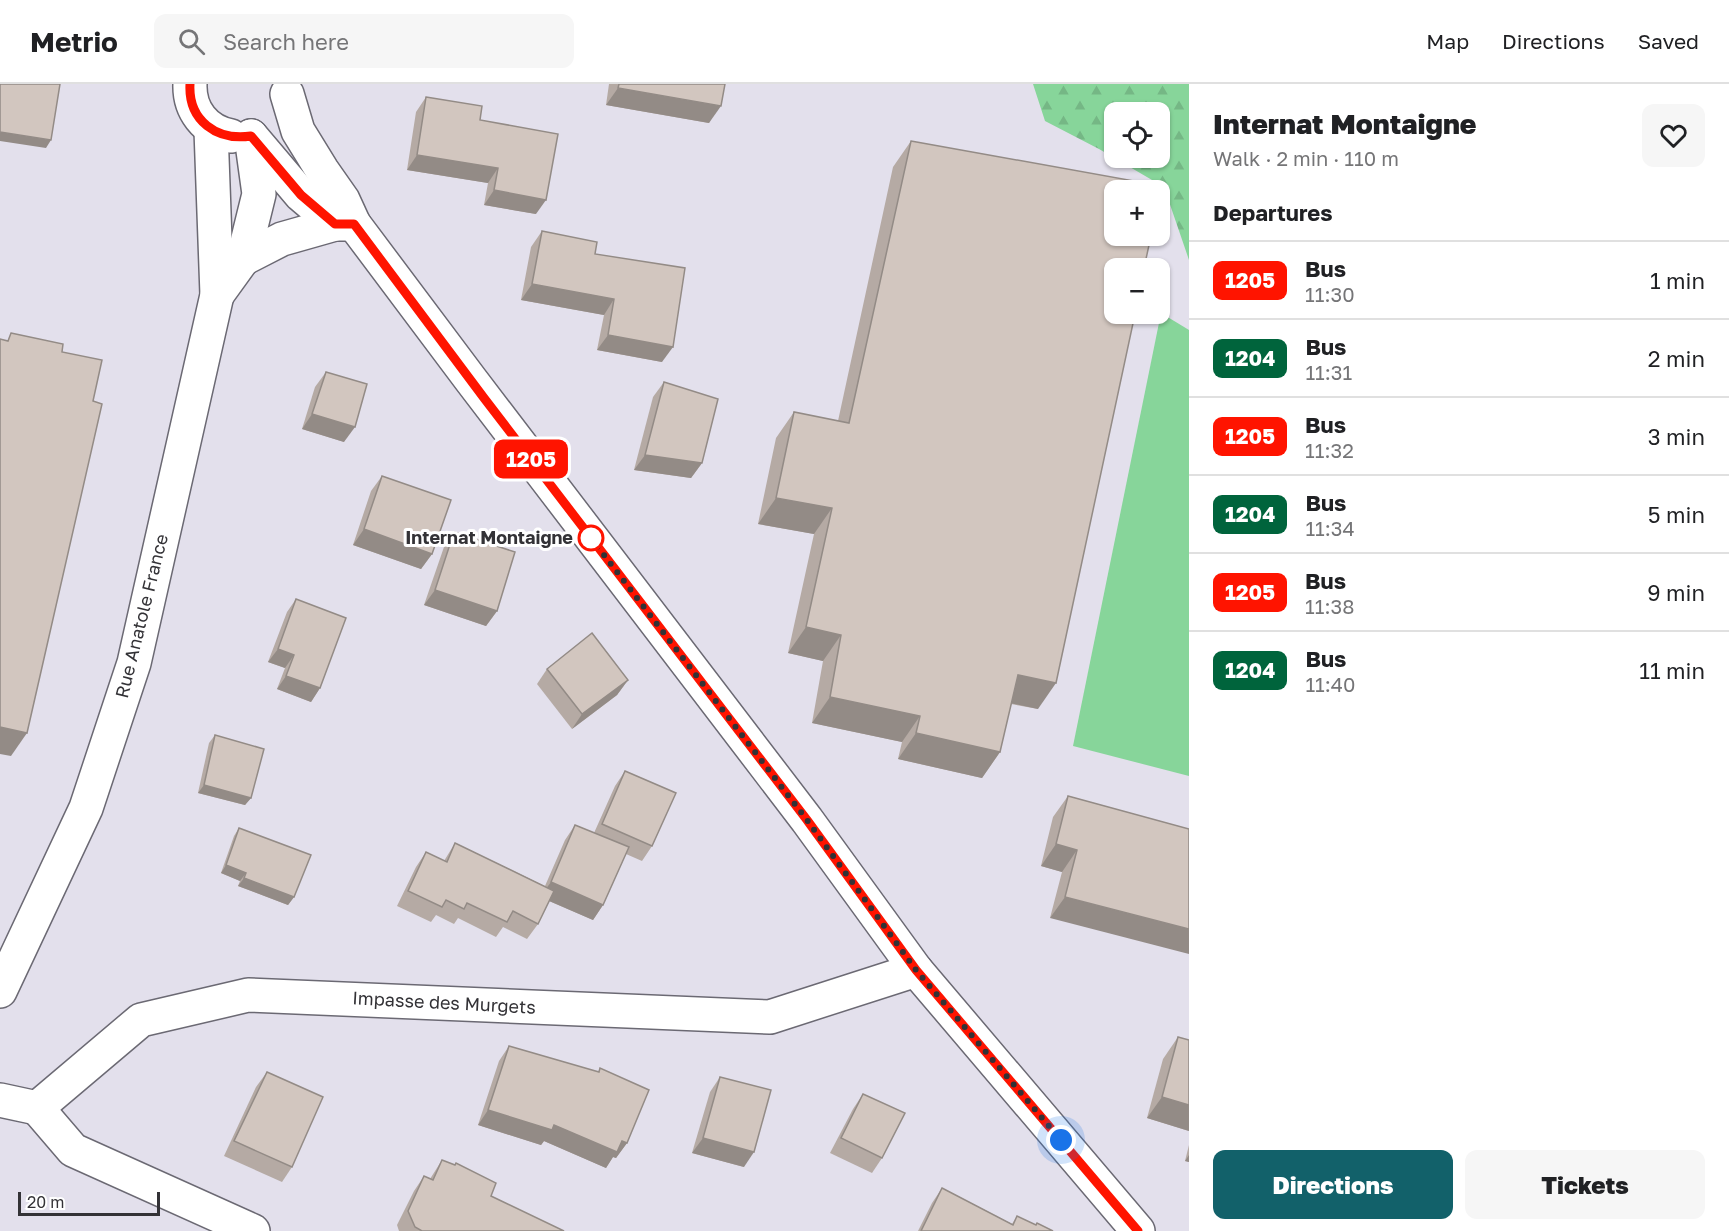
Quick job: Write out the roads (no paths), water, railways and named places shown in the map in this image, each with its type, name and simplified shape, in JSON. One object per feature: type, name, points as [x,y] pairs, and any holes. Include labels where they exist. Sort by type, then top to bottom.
[{"type":"street","points":[[190,84],[191,101],[197,114],[211,130],[228,136],[240,137],[251,136],[265,130],[276,121],[283,108],[288,89]]},
{"type":"street","points":[[288,89],[298,131],[344,200],[344,224]]},
{"type":"street","name":"Rue Anatole France","points":[[0,991],[86,808],[134,663],[217,295],[211,130]]},
{"type":"street","points":[[251,136],[301,195],[344,224],[478,389],[807,820],[916,970],[1138,1231]]},
{"type":"street","name":"Rue Anatole France","points":[[217,295],[243,259],[259,194],[251,136]]},
{"type":"street","points":[[243,259],[282,239],[344,224]]},
{"type":"street","name":"Impasse des Murgets","points":[[37,1108],[141,1020],[248,994],[770,1017],[916,970]]},
{"type":"street","points":[[0,1100],[37,1108],[73,1150],[253,1231]]},
{"type":"place","name":"Internat Montaigne","points":[[591,538]]}]
